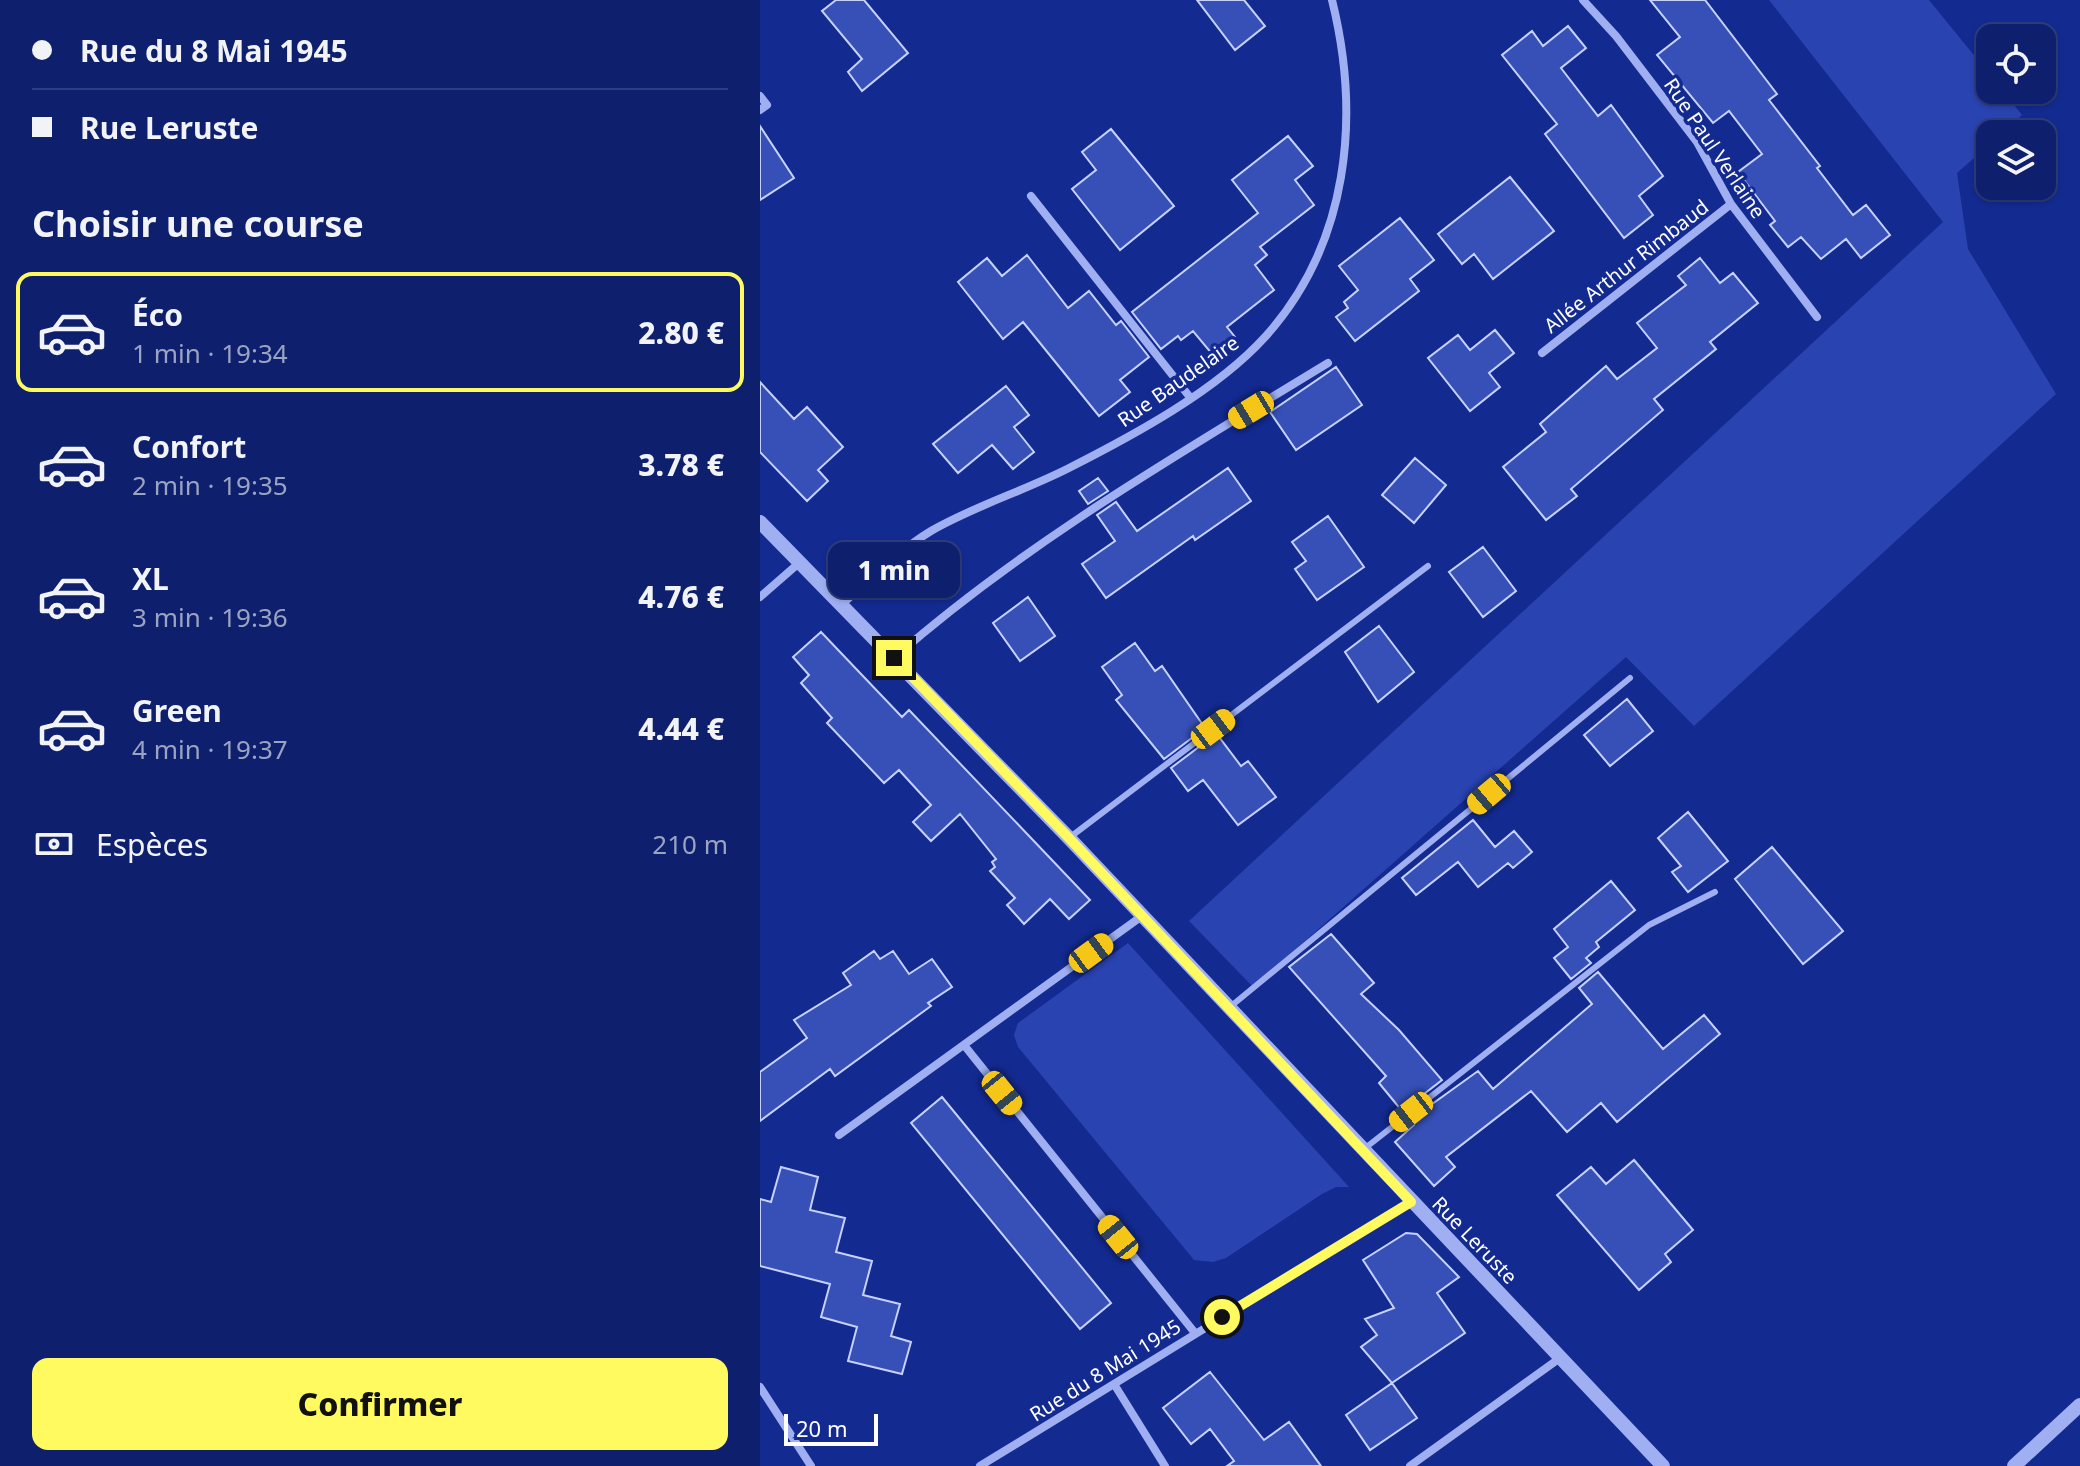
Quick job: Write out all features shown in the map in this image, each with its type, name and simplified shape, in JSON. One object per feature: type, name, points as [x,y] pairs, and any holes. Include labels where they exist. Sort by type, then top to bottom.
[{"type":"street","name":"Rue Baudelaire","points":[[842,604],[934,530],[1069,468],[1144,427],[1249,352],[1281,318],[1305,280],[1326,234],[1341,186],[1347,132],[1344,69],[1332,0]]},
{"type":"street","name":"Rue Paul Verlaine","points":[[1583,0],[1616,36],[1697,142],[1731,204],[1817,317]]},
{"type":"street","points":[[760,96],[767,105],[760,110]]},
{"type":"street","points":[[1031,196],[1189,396]]},
{"type":"street","name":"Allée Arthur Rimbaud","points":[[1542,353],[1731,204]]},
{"type":"street","points":[[894,658],[941,617],[1122,489],[1328,363]]},
{"type":"street","name":"Rue Leruste","points":[[760,522],[1069,838],[1663,1466]]},
{"type":"street","points":[[760,597],[799,563]]},
{"type":"street","points":[[839,1135],[1142,916]]},
{"type":"street","points":[[964,1045],[1195,1333]]},
{"type":"street","name":"Rue du 8 Mai 1945","points":[[980,1466],[1411,1202]]},
{"type":"street","points":[[1410,1466],[1560,1358]]},
{"type":"street","points":[[1114,1384],[1165,1466]]},
{"type":"street","points":[[760,1387],[811,1466]]},
{"type":"street","points":[[2014,1466],[2080,1405]]},
{"type":"lane","points":[[1069,838],[1428,566]]},
{"type":"lane","points":[[1230,1007],[1630,678]]},
{"type":"lane","points":[[1364,1149],[1649,925],[1715,892]]},
{"type":"shaded area","points":[[1769,0],[1929,0],[1976,58],[1976,104],[2013,104],[2022,115],[2016,120],[1976,120],[1976,156],[1957,173],[1968,249],[2056,394],[1694,726],[1626,657],[1253,987],[1189,921],[1943,222]]},
{"type":"shaded area","points":[[1128,943],[1349,1187],[1336,1187],[1322,1194],[1226,1258],[1213,1262],[1194,1260],[1018,1047],[1014,1035],[1018,1023]]},
{"type":"building","points":[[836,0],[864,0],[908,53],[862,91],[848,72],[862,59],[822,11]]},
{"type":"building","points":[[1197,0],[1244,0],[1265,26],[1235,50]]},
{"type":"building","points":[[1650,0],[1705,0],[1777,94],[1769,100],[1853,215],[1866,205],[1890,235],[1861,258],[1846,239],[1821,259],[1801,237],[1788,247],[1770,225],[1775,221],[1738,172],[1762,154],[1729,111],[1713,123],[1657,55],[1680,37]]},
{"type":"building","points":[[1568,26],[1586,48],[1561,68],[1598,116],[1611,105],[1663,176],[1639,196],[1653,215],[1624,238],[1545,134],[1557,124],[1502,55],[1532,31],[1543,46]]},
{"type":"building","points":[[760,126],[794,178],[760,200]]},
{"type":"building","points":[[1111,129],[1174,206],[1120,250],[1072,189],[1096,170],[1082,152]]},
{"type":"building","points":[[1288,136],[1313,166],[1295,180],[1314,205],[1260,247],[1267,255],[1255,265],[1274,290],[1227,327],[1235,337],[1212,354],[1193,331],[1181,340],[1178,336],[1161,349],[1132,312],[1258,213],[1232,180]]},
{"type":"building","points":[[1510,177],[1554,231],[1493,279],[1474,254],[1462,264],[1438,234]]},
{"type":"building","points":[[1400,218],[1434,260],[1410,279],[1419,291],[1355,341],[1336,317],[1348,308],[1344,302],[1358,290],[1339,266]]},
{"type":"building","points":[[1027,255],[1068,308],[1089,291],[1116,325],[1121,321],[1149,357],[1120,380],[1130,392],[1099,416],[1023,322],[1003,339],[958,282],[987,258],[1002,276]]},
{"type":"building","points":[[1700,258],[1720,283],[1733,273],[1758,303],[1710,342],[1716,349],[1654,399],[1663,410],[1571,489],[1577,496],[1546,520],[1503,467],[1546,432],[1540,424],[1606,366],[1617,379],[1657,348],[1637,323],[1686,285],[1678,276]]},
{"type":"building","points":[[1495,330],[1514,353],[1489,373],[1500,387],[1470,411],[1428,358],[1458,335],[1470,350]]},
{"type":"building","points":[[1336,367],[1362,405],[1296,450],[1270,412]]},
{"type":"building","points":[[760,382],[794,419],[807,407],[843,447],[818,470],[828,481],[807,501],[760,452]]},
{"type":"building","points":[[1006,386],[1029,415],[1014,427],[1034,452],[1013,469],[992,445],[958,473],[933,444]]},
{"type":"building","points":[[1415,458],[1446,485],[1414,523],[1382,495]]},
{"type":"building","points":[[1228,468],[1251,501],[1195,540],[1193,536],[1106,598],[1082,564],[1115,541],[1097,515],[1116,502],[1137,531]]},
{"type":"building","points":[[1098,478],[1108,491],[1088,504],[1079,491]]},
{"type":"building","points":[[1328,516],[1364,567],[1317,600],[1295,569],[1306,561],[1292,542]]},
{"type":"building","points":[[1483,547],[1516,591],[1483,617],[1449,572]]},
{"type":"building","points":[[1028,597],[1055,636],[1020,661],[993,623]]},
{"type":"building","points":[[1379,626],[1414,672],[1378,702],[1345,652]]},
{"type":"building","points":[[821,632],[902,717],[909,710],[1090,900],[1069,919],[1050,899],[1024,924],[1007,905],[1015,898],[990,871],[995,867],[992,862],[996,859],[960,814],[931,841],[913,822],[931,805],[899,770],[884,783],[827,723],[832,718],[801,683],[809,675],[793,657]]},
{"type":"building","points":[[1135,643],[1155,671],[1162,666],[1205,728],[1164,759],[1116,700],[1122,695],[1102,667]]},
{"type":"building","points":[[1627,699],[1653,731],[1610,766],[1584,735]]},
{"type":"building","points":[[1212,737],[1214,741],[1219,737],[1241,766],[1248,761],[1276,797],[1238,825],[1203,780],[1188,791],[1171,768]]},
{"type":"building","points":[[1688,812],[1728,861],[1688,892],[1672,872],[1681,866],[1658,838]]},
{"type":"building","points":[[1473,820],[1495,847],[1514,831],[1532,852],[1513,868],[1508,863],[1478,887],[1458,862],[1416,895],[1402,878]]},
{"type":"building","points":[[1772,847],[1843,931],[1803,964],[1735,879]]},
{"type":"building","points":[[1611,881],[1635,910],[1596,942],[1599,947],[1586,958],[1591,963],[1571,979],[1554,958],[1568,947],[1554,929]]},
{"type":"building","points":[[1331,934],[1374,983],[1361,994],[1399,1030],[1442,1080],[1402,1111],[1379,1083],[1386,1076],[1289,967]]},
{"type":"building","points":[[874,951],[880,959],[893,951],[909,974],[932,959],[952,987],[928,1003],[931,1006],[835,1076],[830,1069],[760,1121],[760,1072],[807,1038],[794,1020],[851,985],[843,973]]},
{"type":"building","points":[[1598,972],[1663,1049],[1704,1015],[1720,1034],[1617,1122],[1601,1103],[1567,1132],[1531,1091],[1446,1157],[1455,1167],[1434,1186],[1395,1142],[1414,1125],[1410,1120],[1478,1071],[1493,1089],[1592,1004],[1579,988]]},
{"type":"building","points":[[942,1097],[1111,1303],[1080,1329],[911,1123]]},
{"type":"building","points":[[1634,1160],[1693,1230],[1665,1254],[1671,1262],[1639,1290],[1557,1195],[1591,1167],[1606,1184]]},
{"type":"building","points":[[781,1167],[818,1177],[810,1210],[845,1218],[836,1252],[872,1261],[863,1295],[900,1304],[891,1336],[911,1342],[902,1374],[848,1361],[857,1327],[821,1317],[830,1284],[760,1266],[760,1199],[771,1202]]},
{"type":"building","points":[[1406,1233],[1417,1234],[1459,1277],[1437,1293],[1465,1333],[1392,1383],[1361,1347],[1377,1335],[1365,1319],[1394,1308],[1363,1260]]},
{"type":"building","points":[[1210,1372],[1264,1440],[1289,1422],[1321,1466],[1227,1466],[1234,1461],[1210,1429],[1191,1444],[1163,1408]]},
{"type":"building","points":[[1392,1383],[1417,1418],[1370,1450],[1346,1415]]},
{"type":"route","points":[[894,658],[1230,1007],[1411,1202],[1222,1317]]}]
